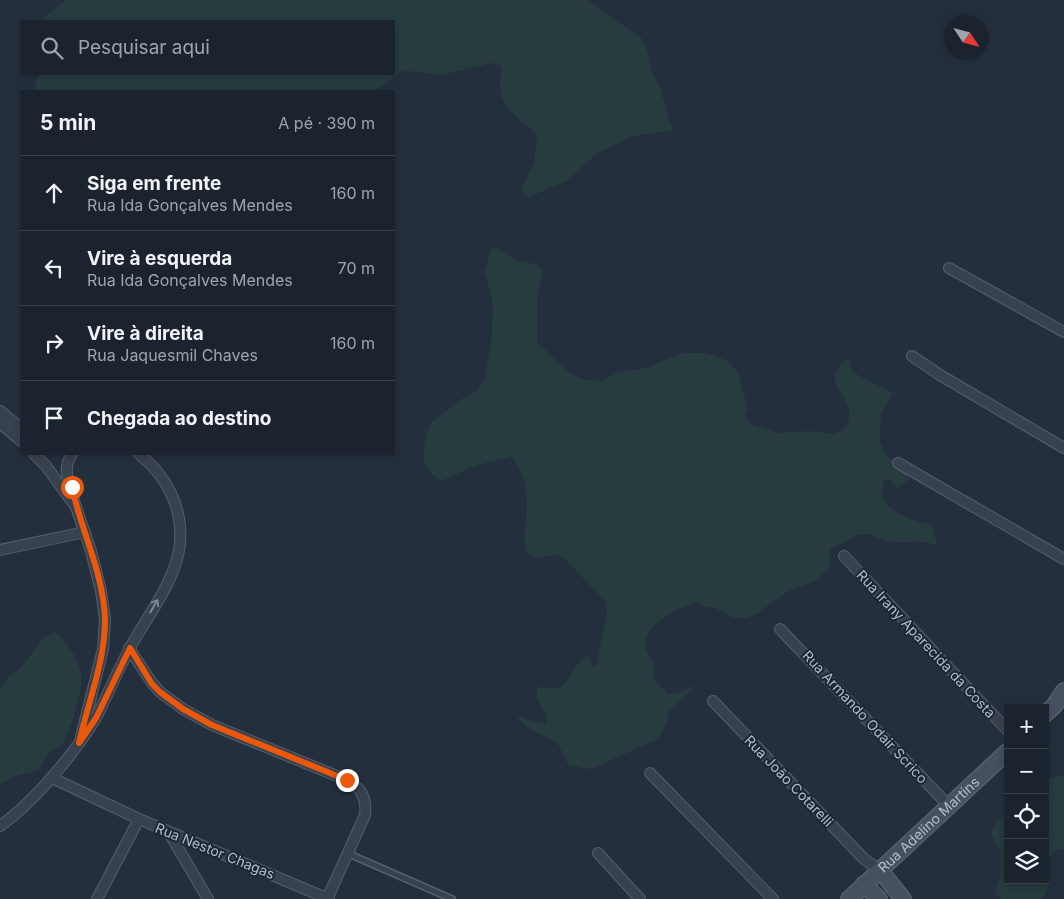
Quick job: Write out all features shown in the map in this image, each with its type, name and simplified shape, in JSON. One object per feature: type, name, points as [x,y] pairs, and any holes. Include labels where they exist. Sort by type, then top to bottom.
[{"type":"street","points":[[949,268],[1064,332]]},
{"type":"street","points":[[912,356],[940,375],[1064,448]]},
{"type":"street","points":[[0,411],[20,427]]},
{"type":"street","points":[[0,423],[20,440]]},
{"type":"street","points":[[35,455],[76,507]]},
{"type":"street","points":[[71,455],[67,461],[67,478],[72,487],[76,507],[97,571],[105,619],[103,649],[79,743]]},
{"type":"street","points":[[0,826],[28,804],[52,778],[96,718],[130,648],[176,565],[180,542],[179,519],[173,496],[161,475],[140,455]]},
{"type":"street","points":[[898,463],[1064,559]]},
{"type":"street","points":[[0,550],[85,532]]},
{"type":"street","name":"Rua Irany Aparecida da Costa","points":[[844,556],[1004,727]]},
{"type":"street","name":"Rua Armando Odair Scrico","points":[[780,629],[949,806]]},
{"type":"street","points":[[130,648],[152,684],[183,709],[212,725],[347,780],[356,786],[363,796],[366,808],[365,815],[329,898]]},
{"type":"street","points":[[1049,710],[1064,691]]},
{"type":"street","name":"Rua João Cotarelli","points":[[713,701],[864,860],[880,870]]},
{"type":"street","name":"Rua Adelino Martins","points":[[849,899],[1004,755]]},
{"type":"street","points":[[650,772],[773,899]]},
{"type":"street","name":"Rua Nestor Chagas","points":[[52,778],[139,819],[329,898]]},
{"type":"street","points":[[97,899],[139,819]]},
{"type":"street","points":[[168,831],[208,899]]},
{"type":"street","points":[[598,853],[640,899]]},
{"type":"street","points":[[864,860],[864,884],[879,899]]},
{"type":"street","points":[[880,870],[903,899]]},
{"type":"lane","points":[[349,854],[452,899]]},
{"type":"green space","points":[[66,0],[588,0],[642,39],[647,50],[652,73],[660,86],[669,120],[674,130],[634,136],[598,153],[565,182],[528,197],[524,194],[522,187],[534,163],[537,138],[534,132],[513,114],[503,101],[500,88],[501,66],[492,63],[442,75],[400,72],[375,90],[34,90],[38,75],[395,75],[395,20],[42,20],[42,17]]},
{"type":"green space","points":[[492,246],[516,260],[535,264],[543,269],[537,300],[537,342],[566,370],[582,379],[600,381],[617,373],[649,367],[681,353],[707,353],[728,361],[738,372],[748,409],[745,417],[752,425],[779,433],[809,431],[834,434],[844,430],[849,420],[847,403],[839,390],[835,376],[845,360],[849,360],[852,370],[856,374],[893,393],[881,415],[880,442],[885,454],[905,471],[909,479],[897,488],[890,479],[885,479],[884,499],[895,512],[913,520],[932,525],[938,546],[920,542],[892,542],[867,534],[858,535],[830,549],[829,567],[817,580],[787,592],[755,615],[745,618],[732,617],[715,608],[704,607],[697,601],[672,613],[656,624],[646,639],[646,648],[654,667],[653,678],[668,694],[678,693],[696,685],[670,711],[666,725],[657,739],[594,768],[586,769],[568,764],[558,744],[528,728],[516,716],[547,725],[547,716],[537,700],[537,688],[561,686],[586,656],[589,657],[593,666],[596,666],[607,612],[605,601],[564,558],[557,555],[535,558],[526,551],[524,539],[527,501],[524,479],[512,456],[472,467],[442,481],[431,474],[423,460],[426,435],[431,423],[460,400],[477,391],[484,380],[491,346],[493,308],[491,293],[484,272]]},
{"type":"green space","points":[[54,632],[59,635],[71,650],[81,674],[79,698],[70,728],[62,744],[49,753],[39,770],[12,777],[0,784],[0,688],[10,676],[21,668],[43,638]]},
{"type":"green space","points":[[1064,775],[1064,849],[1055,850],[1049,858],[1049,794],[1049,779]]},
{"type":"green space","points":[[1004,816],[1004,884],[1049,884],[1049,880],[1050,882],[1042,899],[1001,899],[995,892],[1000,876],[1001,853],[991,834],[998,819]]},
{"type":"route","points":[[72,487],[76,507],[97,571],[105,619],[103,649],[79,743],[96,718],[130,648],[152,684],[163,696],[183,709],[212,725],[347,780]]}]
